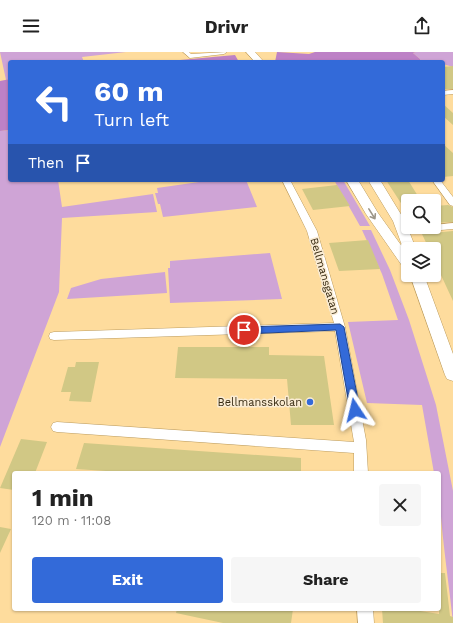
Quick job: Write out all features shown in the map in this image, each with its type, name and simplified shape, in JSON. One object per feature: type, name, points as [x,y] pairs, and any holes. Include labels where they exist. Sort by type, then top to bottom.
[{"type":"main road","points":[[250,52],[258,60]]},
{"type":"main road","points":[[353,182],[372,214],[401,254]]},
{"type":"main road","points":[[375,182],[401,223]]},
{"type":"main road","points":[[419,282],[453,375]]},
{"type":"street","points":[[186,52],[190,56],[224,52]]},
{"type":"street","name":"Bellmansgatan","points":[[287,182],[312,231],[340,327],[360,448],[361,471]]},
{"type":"street","points":[[437,182],[453,203]]},
{"type":"street","points":[[441,227],[453,226]]},
{"type":"street","points":[[54,336],[340,327]]},
{"type":"street","points":[[57,427],[360,448]]},
{"type":"street","points":[[365,611],[366,623]]},
{"type":"shaded area","points":[[0,52],[126,52],[82,57],[83,60],[8,60],[8,80],[6,80]]},
{"type":"shaded area","points":[[277,52],[309,54],[315,52],[416,52],[413,53],[420,59],[420,60],[275,60]]},
{"type":"shaded area","points":[[453,52],[453,67],[445,65],[445,60],[420,60],[413,53]]},
{"type":"shaded area","points":[[235,55],[238,60],[180,60]]},
{"type":"shaded area","points":[[8,79],[8,130],[0,131],[0,81]]},
{"type":"shaded area","points":[[8,130],[8,182],[58,182],[62,207],[153,194],[157,212],[62,218],[59,292],[0,447],[0,131]]},
{"type":"shaded area","points":[[199,182],[247,182],[257,207],[163,217],[160,204],[158,204],[155,193],[158,193],[157,188]]},
{"type":"shaded area","points":[[335,182],[344,182],[370,226],[360,226]]},
{"type":"shaded area","points":[[362,230],[371,230],[390,270],[409,320],[436,405],[453,491],[453,623],[441,517],[441,471],[434,471],[422,405],[367,403],[348,322],[398,320],[382,274]]},
{"type":"shaded area","points":[[270,253],[282,299],[170,303],[168,268],[170,268],[170,261]]},
{"type":"shaded area","points":[[165,272],[167,293],[67,299],[71,288],[101,279]]},
{"type":"building","points":[[453,66],[453,89],[445,89],[445,67]]},
{"type":"building","points":[[445,106],[453,113],[453,125],[445,118]]},
{"type":"building","points":[[445,146],[453,153],[453,176],[445,177]]},
{"type":"building","points":[[387,182],[409,182],[417,194],[401,194],[401,203]]},
{"type":"building","points":[[337,185],[350,206],[313,210],[302,189]]},
{"type":"building","points":[[448,205],[453,207],[453,222],[441,223],[441,206]]},
{"type":"building","points":[[453,231],[453,301],[441,275],[441,242],[426,242],[422,234],[441,234],[441,232]]},
{"type":"building","points":[[368,240],[380,269],[339,271],[329,243]]},
{"type":"building","name":"Bellmansskolan","points":[[178,347],[269,347],[269,355],[324,356],[334,425],[291,425],[287,379],[175,378]]},
{"type":"building","points":[[76,362],[99,362],[91,402],[69,401],[71,392],[61,392],[68,367],[75,367]]},
{"type":"building","points":[[21,439],[47,442],[36,471],[12,471],[12,490],[0,488]]},
{"type":"building","points":[[84,443],[301,458],[301,471],[106,471],[76,469]]},
{"type":"building","points":[[0,527],[11,529],[0,553]]},
{"type":"building","points":[[441,573],[445,573],[450,616],[453,617],[453,623],[383,623],[382,611],[420,611],[439,614],[439,611],[441,611]]},
{"type":"building","points":[[176,611],[293,611],[291,623],[223,623],[176,613]]},
{"type":"place","name":"Bellmansskolan","points":[[310,402]]},
{"type":"route","points":[[244,330],[340,327],[355,410]]}]
